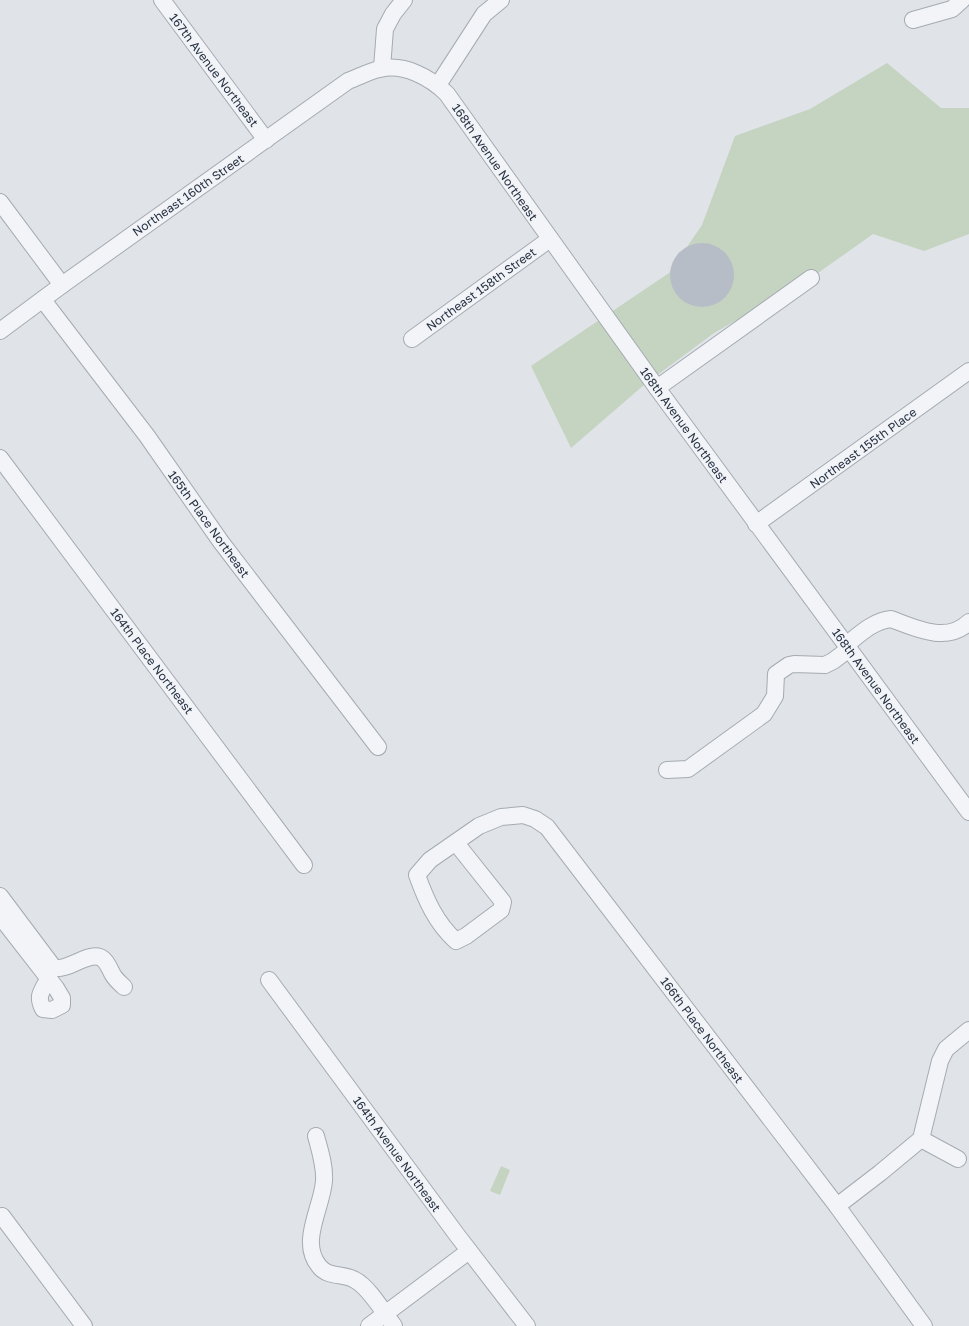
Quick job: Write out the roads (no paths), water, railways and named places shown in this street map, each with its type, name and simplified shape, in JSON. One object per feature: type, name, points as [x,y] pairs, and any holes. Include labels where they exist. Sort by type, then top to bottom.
[{"type":"street","name":"167th Avenue Northeast","points":[[162,0],[266,140]]},
{"type":"street","points":[[382,68],[385,29],[393,14],[404,0]]},
{"type":"street","points":[[438,85],[484,14],[502,0]]},
{"type":"street","points":[[913,20],[952,9],[962,0]]},
{"type":"street","name":"Northeast 160th Street","points":[[0,331],[348,81],[382,68]]},
{"type":"street","name":"168th Avenue Northeast","points":[[382,68],[405,69],[438,85],[447,94],[657,388],[969,812]]},
{"type":"street","points":[[0,202],[62,285]]},
{"type":"street","name":"Northeast 158th Street","points":[[412,339],[550,239]]},
{"type":"street","points":[[657,388],[811,278]]},
{"type":"street","name":"165th Place Northeast","points":[[43,300],[146,436],[221,542],[378,747]]},
{"type":"street","name":"Northeast 155th Place","points":[[756,524],[969,371]]},
{"type":"street","name":"164th Place Northeast","points":[[0,458],[304,865]]},
{"type":"street","points":[[667,770],[688,769],[764,714],[775,696],[776,674],[789,665],[825,665],[833,661],[875,623],[884,620],[890,619],[931,632],[939,633],[956,631],[969,622]]},
{"type":"street","name":"166th Place Northeast","points":[[451,846],[502,902],[501,910],[466,936],[456,941],[445,930],[426,898],[417,875],[430,860],[479,826],[501,817],[523,815],[535,819],[547,827],[837,1206],[924,1326]]},
{"type":"street","points":[[0,896],[51,973]]},
{"type":"street","points":[[0,916],[51,973]]},
{"type":"street","points":[[51,973],[96,956],[103,958],[114,977],[124,986]]},
{"type":"street","name":"164th Avenue Northeast","points":[[269,980],[469,1251],[527,1326]]},
{"type":"street","points":[[837,1206],[921,1139],[940,1061],[946,1049],[969,1030]]},
{"type":"street","points":[[316,1136],[322,1158],[324,1181],[310,1241],[312,1254],[319,1266],[326,1273],[353,1279],[363,1284],[389,1320]]},
{"type":"street","points":[[921,1139],[958,1159]]},
{"type":"street","points":[[2,1216],[84,1326]]},
{"type":"street","points":[[369,1326],[389,1320],[469,1251]]}]
